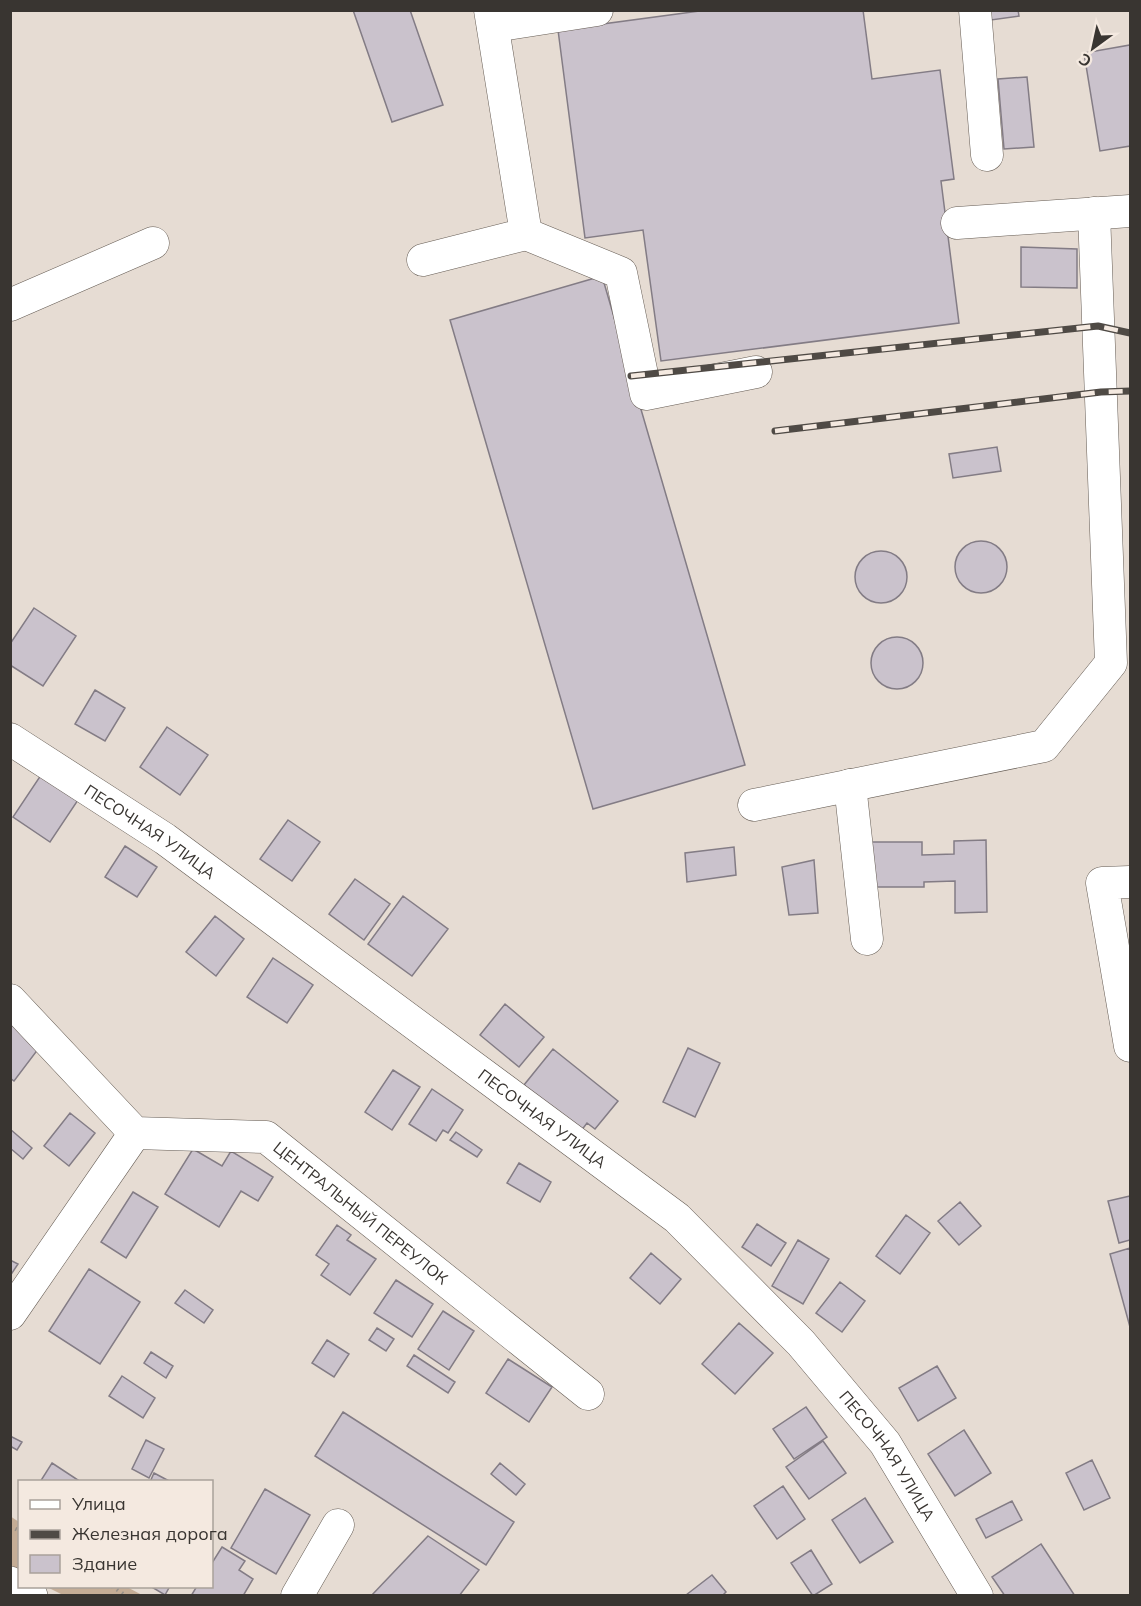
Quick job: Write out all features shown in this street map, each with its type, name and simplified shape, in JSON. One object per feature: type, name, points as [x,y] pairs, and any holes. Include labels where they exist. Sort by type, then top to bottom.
[{"type":"main road","points":[[18,1588],[31,1596]]},
{"type":"street","points":[[526,234],[492,18],[597,10]]},
{"type":"street","points":[[975,10],[987,155]]},
{"type":"street","points":[[957,223],[1131,211]]},
{"type":"street","points":[[754,805],[1044,746],[1111,663],[1094,213]]},
{"type":"street","points":[[423,260],[526,234],[621,273],[646,394],[756,372]]},
{"type":"street","points":[[10,305],[153,243]]},
{"type":"street","name":"ПЕСОЧНАЯ УЛИЦА","points":[[10,739],[165,839],[677,1218],[801,1343],[885,1443],[977,1596]]},
{"type":"street","points":[[850,785],[867,939]]},
{"type":"street","points":[[1131,882],[1102,883],[1131,1047]]},
{"type":"street","points":[[10,1000],[135,1133],[10,1314]]},
{"type":"street","name":"ЦЕНТРАЛЬНЫЙ ПЕРЕУЛОК","points":[[135,1133],[266,1137],[588,1394]]},
{"type":"street","points":[[297,1596],[338,1525]]},
{"type":"shaded area","points":[[10,1516],[18,1521],[18,1569],[11,1565]]},
{"type":"shaded area","points":[[49,1588],[129,1588],[142,1595],[63,1595]]},
{"type":"building","points":[[353,10],[410,10],[443,105],[392,122]]},
{"type":"building","points":[[707,10],[863,10],[872,79],[940,70],[954,179],[941,181],[959,323],[661,361],[643,230],[585,238],[558,30]]},
{"type":"building","points":[[989,10],[1018,10],[1019,16],[991,20]]},
{"type":"building","points":[[1130,45],[1130,146],[1100,151],[1084,53]]},
{"type":"building","points":[[1027,77],[1034,147],[1004,149],[998,79]]},
{"type":"building","points":[[1021,247],[1077,249],[1077,288],[1021,287]]},
{"type":"building","points":[[602,276],[745,765],[593,809],[450,320]]},
{"type":"building","points":[[997,447],[1001,471],[953,478],[949,454]]},
{"type":"building","points":[[981,541],[991,543],[999,549],[1005,557],[1007,567],[1005,577],[999,585],[991,591],[981,593],[971,591],[963,585],[957,577],[955,567],[957,557],[963,549],[971,543]]},
{"type":"building","points":[[876,551],[886,551],[895,555],[903,563],[907,577],[903,591],[895,599],[886,603],[876,603],[867,599],[859,591],[855,582],[855,572],[859,563],[867,555]]},
{"type":"building","points":[[34,608],[76,636],[43,686],[10,665],[10,644]]},
{"type":"building","points":[[897,637],[911,641],[919,649],[923,663],[919,677],[911,685],[897,689],[883,685],[875,677],[871,663],[875,649],[883,641]]},
{"type":"building","points":[[95,690],[125,708],[105,741],[75,724]]},
{"type":"building","points":[[167,727],[208,755],[180,795],[140,767]]},
{"type":"building","points":[[41,775],[78,800],[50,842],[13,817]]},
{"type":"building","points":[[288,820],[320,842],[292,881],[260,859]]},
{"type":"building","points":[[986,840],[987,912],[955,913],[955,881],[924,882],[924,887],[862,887],[862,842],[922,842],[922,855],[954,854],[954,841]]},
{"type":"building","points":[[125,846],[157,867],[137,897],[105,877]]},
{"type":"building","points":[[734,847],[736,875],[687,882],[685,853]]},
{"type":"building","points":[[814,860],[818,913],[789,915],[782,867]]},
{"type":"building","points":[[355,879],[390,904],[364,940],[329,914]]},
{"type":"building","points":[[403,896],[448,929],[412,976],[368,944]]},
{"type":"building","points":[[215,916],[244,939],[216,976],[186,952]]},
{"type":"building","points":[[273,958],[313,985],[287,1023],[247,997]]},
{"type":"building","points":[[505,1004],[544,1037],[519,1067],[480,1035]]},
{"type":"building","points":[[10,1020],[42,1044],[14,1081],[10,1078]]},
{"type":"building","points":[[688,1048],[720,1063],[695,1117],[663,1102]]},
{"type":"building","points":[[553,1049],[618,1101],[595,1129],[587,1123],[581,1131],[524,1085]]},
{"type":"building","points":[[393,1070],[420,1087],[392,1130],[365,1112]]},
{"type":"building","points":[[432,1089],[463,1110],[448,1133],[443,1130],[436,1141],[409,1124]]},
{"type":"building","points":[[70,1113],[95,1133],[69,1166],[44,1146]]},
{"type":"building","points":[[10,1129],[32,1148],[23,1159],[10,1148]]},
{"type":"building","points":[[456,1132],[482,1150],[477,1157],[450,1140]]},
{"type":"building","points":[[193,1149],[222,1166],[231,1151],[273,1177],[258,1201],[241,1191],[219,1227],[165,1194]]},
{"type":"building","points":[[519,1163],[551,1182],[540,1202],[507,1183]]},
{"type":"building","points":[[133,1192],[158,1207],[126,1258],[101,1242]]},
{"type":"building","points":[[1130,1196],[1130,1240],[1119,1243],[1108,1201]]},
{"type":"building","points":[[960,1202],[981,1226],[959,1245],[938,1221]]},
{"type":"building","points":[[906,1215],[930,1233],[900,1274],[876,1256]]},
{"type":"building","points":[[757,1224],[786,1243],[771,1266],[742,1247]]},
{"type":"building","points":[[337,1225],[351,1235],[347,1240],[376,1259],[350,1295],[321,1275],[329,1264],[316,1255]]},
{"type":"building","points":[[798,1240],[829,1259],[803,1304],[772,1286]]},
{"type":"building","points":[[1130,1248],[1130,1327],[1110,1254]]},
{"type":"building","points":[[651,1253],[681,1279],[660,1304],[630,1278]]},
{"type":"building","points":[[10,1260],[18,1264],[10,1276]]},
{"type":"building","points":[[89,1269],[140,1302],[100,1364],[49,1331]]},
{"type":"building","points":[[396,1280],[433,1304],[412,1337],[374,1313]]},
{"type":"building","points":[[840,1282],[865,1301],[842,1332],[816,1313]]},
{"type":"building","points":[[185,1290],[213,1310],[204,1323],[175,1303]]},
{"type":"building","points":[[443,1311],[474,1331],[449,1370],[418,1349]]},
{"type":"building","points":[[739,1323],[773,1353],[735,1394],[702,1364]]},
{"type":"building","points":[[377,1328],[394,1339],[386,1351],[369,1340]]},
{"type":"building","points":[[327,1340],[349,1354],[334,1377],[312,1363]]},
{"type":"building","points":[[151,1352],[173,1366],[166,1378],[144,1363]]},
{"type":"building","points":[[414,1355],[455,1382],[448,1393],[407,1366]]},
{"type":"building","points":[[508,1359],[552,1387],[529,1422],[486,1393]]},
{"type":"building","points":[[937,1366],[956,1398],[918,1421],[899,1388]]},
{"type":"building","points":[[122,1376],[155,1398],[143,1418],[109,1396]]},
{"type":"building","points":[[806,1407],[827,1437],[794,1459],[773,1429]]},
{"type":"building","points":[[343,1412],[514,1522],[486,1565],[315,1456]]},
{"type":"building","points":[[964,1430],[991,1473],[955,1496],[928,1454]]},
{"type":"building","points":[[10,1436],[22,1442],[17,1450],[10,1446]]},
{"type":"building","points":[[146,1440],[164,1449],[149,1478],[132,1469]]},
{"type":"building","points":[[823,1441],[846,1473],[809,1499],[786,1467]]},
{"type":"building","points":[[1092,1460],[1110,1498],[1084,1510],[1066,1473]]},
{"type":"building","points":[[52,1463],[78,1480],[41,1480]]},
{"type":"building","points":[[500,1463],[525,1484],[516,1495],[491,1474]]},
{"type":"building","points":[[154,1473],[167,1480],[151,1480]]},
{"type":"building","points":[[783,1486],[805,1519],[777,1539],[754,1506]]},
{"type":"building","points":[[265,1489],[310,1515],[276,1574],[231,1548]]},
{"type":"building","points":[[865,1498],[893,1542],[860,1563],[832,1520]]},
{"type":"building","points":[[1012,1501],[1022,1520],[986,1538],[976,1519]]},
{"type":"building","points":[[428,1536],[479,1570],[459,1596],[371,1596]]},
{"type":"building","points":[[1041,1544],[1075,1596],[1005,1596],[992,1577]]},
{"type":"building","points":[[222,1547],[245,1561],[239,1570],[253,1579],[243,1596],[191,1596],[196,1588],[213,1588],[213,1561]]},
{"type":"building","points":[[811,1550],[832,1584],[813,1596],[791,1563]]},
{"type":"building","points":[[712,1575],[726,1592],[722,1596],[686,1595]]},
{"type":"building","points":[[153,1588],[169,1588],[165,1595]]},
{"type":"railway","points":[[631,376],[1098,326],[1130,333]]},
{"type":"railway","points":[[775,431],[1101,392],[1130,391]]}]
